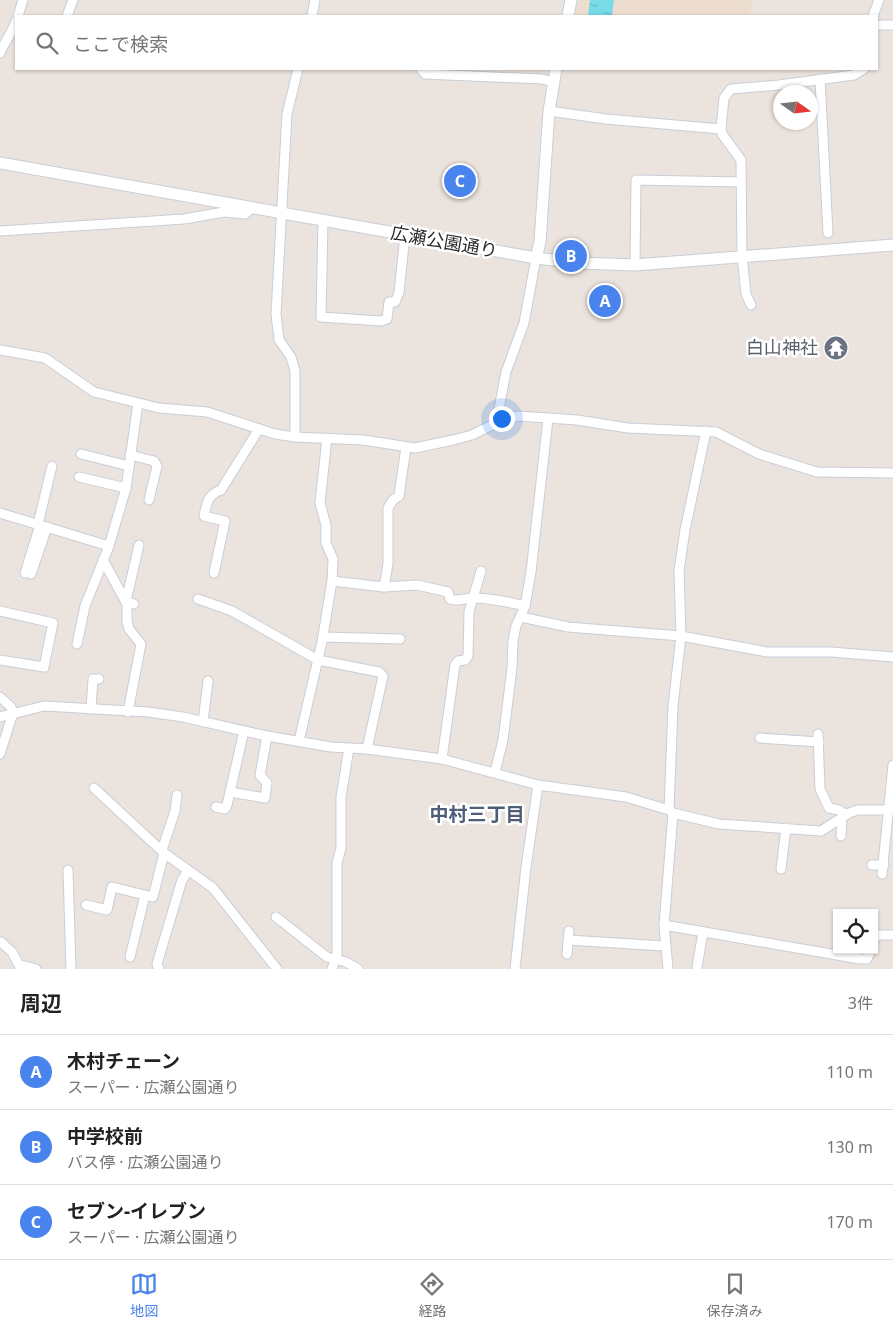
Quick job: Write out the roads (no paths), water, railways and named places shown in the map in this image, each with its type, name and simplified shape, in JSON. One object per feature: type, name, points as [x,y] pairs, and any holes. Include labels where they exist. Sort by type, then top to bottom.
[{"type":"street","points":[[18,15],[23,0]]},
{"type":"street","points":[[67,15],[73,0]]},
{"type":"street","points":[[312,15],[315,0]]},
{"type":"street","points":[[568,15],[571,0]]},
{"type":"street","points":[[873,15],[879,0]]},
{"type":"street","points":[[0,53],[3,40],[11,36],[15,24]]},
{"type":"street","points":[[878,25],[893,25]]},
{"type":"street","points":[[295,437],[295,371],[291,357],[279,340],[276,314],[287,114],[298,70]]},
{"type":"street","points":[[422,70],[426,74],[542,79],[553,82]]},
{"type":"street","points":[[500,420],[498,414],[506,372],[524,323],[540,242],[549,111],[556,70]]},
{"type":"street","points":[[751,305],[746,294],[742,256],[741,160],[722,134],[724,98],[730,89],[779,85],[854,75],[862,70]]},
{"type":"street","points":[[820,79],[828,233]]},
{"type":"street","points":[[549,111],[606,119],[721,129]]},
{"type":"street","name":"広瀬公園通り","points":[[0,163],[536,258],[579,263],[635,265],[893,245]]},
{"type":"street","points":[[635,265],[636,180],[741,182]]},
{"type":"street","points":[[0,231],[184,220],[224,212],[245,214],[253,207]]},
{"type":"street","points":[[323,220],[321,317],[381,321],[387,319],[390,302],[395,302],[399,293],[405,235]]},
{"type":"street","points":[[0,350],[45,358],[94,392],[159,408],[207,412],[259,429],[295,437],[362,440],[415,448],[453,440],[472,434],[500,420],[518,416],[577,420],[628,428],[706,430],[716,432],[759,454],[817,472],[893,473]]},
{"type":"street","points":[[77,644],[85,606],[108,546],[126,488],[138,403]]},
{"type":"street","points":[[495,772],[502,740],[512,668],[512,641],[525,606],[542,485],[548,419]]},
{"type":"street","points":[[214,572],[225,521],[204,516],[207,501],[213,493],[221,490],[259,429]]},
{"type":"street","points":[[668,969],[664,946],[664,925],[671,812],[673,706],[681,636],[679,571],[685,530],[706,430]]},
{"type":"street","points":[[299,741],[323,637],[332,581],[332,559],[326,543],[326,525],[320,503],[327,438]]},
{"type":"street","points":[[384,587],[388,564],[388,508],[392,500],[399,496],[406,447]]},
{"type":"street","points":[[81,454],[129,466]]},
{"type":"street","points":[[130,455],[154,461],[157,466],[149,500]]},
{"type":"street","points":[[28,573],[42,526],[52,466]]},
{"type":"street","points":[[79,477],[126,488]]},
{"type":"street","points":[[0,513],[108,546]]},
{"type":"street","points":[[128,712],[141,650],[141,644],[129,629],[130,603],[139,545]]},
{"type":"street","points":[[103,560],[130,603]]},
{"type":"street","points":[[442,759],[455,665],[458,661],[465,660],[468,656],[471,598],[480,571]]},
{"type":"street","points":[[332,581],[384,587],[417,585],[448,592],[450,599],[453,601],[471,598],[494,599],[525,606]]},
{"type":"street","points":[[198,599],[232,611],[318,660],[380,672],[383,676],[367,748]]},
{"type":"street","points":[[0,611],[53,623],[44,667],[0,660]]},
{"type":"street","points":[[521,616],[568,627],[681,636],[767,652],[831,652],[893,657]]},
{"type":"street","points":[[323,637],[400,639]]},
{"type":"street","points":[[91,709],[93,679],[99,679]]},
{"type":"street","points":[[203,722],[208,681]]},
{"type":"street","points":[[0,697],[11,707],[13,713],[0,754]]},
{"type":"street","points":[[0,717],[44,706],[183,717],[267,736],[442,759],[538,785],[626,797],[671,812],[719,824],[821,831],[844,816],[858,810],[892,810]]},
{"type":"street","points":[[216,807],[224,809],[230,792],[244,731]]},
{"type":"street","points":[[760,738],[777,735],[819,738],[815,776],[829,808],[839,810],[844,816],[841,836]]},
{"type":"street","points":[[230,792],[265,798],[267,783],[260,775],[267,736]]},
{"type":"street","points":[[332,969],[337,954],[337,863],[341,848],[341,797],[348,748]]},
{"type":"street","points":[[872,864],[883,870],[892,810],[893,765]]},
{"type":"street","points":[[515,969],[526,867],[538,785]]},
{"type":"street","points":[[94,788],[163,852],[213,888],[277,969]]},
{"type":"street","points":[[86,905],[107,910],[112,887],[153,897],[175,811],[177,795]]},
{"type":"street","points":[[781,869],[786,828]]},
{"type":"street","points":[[68,870],[71,969]]},
{"type":"street","points":[[158,969],[157,964],[182,880],[188,871]]},
{"type":"street","points":[[130,956],[144,895]]},
{"type":"street","points":[[276,917],[327,957],[346,962],[358,969]]},
{"type":"street","points":[[664,925],[860,959],[867,959],[869,954]]},
{"type":"street","points":[[697,967],[703,932]]},
{"type":"street","points":[[878,935],[893,935]]},
{"type":"street","points":[[567,954],[568,936],[622,948],[664,946]]},
{"type":"street","points":[[2,942],[12,952],[19,965],[36,969]]},
{"type":"water","points":[[590,0],[614,0],[612,15],[588,15]]},
{"type":"place","name":"セブン-イレブン","points":[[460,181]]},
{"type":"place","name":"中学校前","points":[[571,256]]},
{"type":"place","name":"木村チェーン","points":[[605,301]]},
{"type":"place","name":"白山神社","points":[[836,348]]},
{"type":"district","name":"中村三丁目","points":[[477,814]]}]
